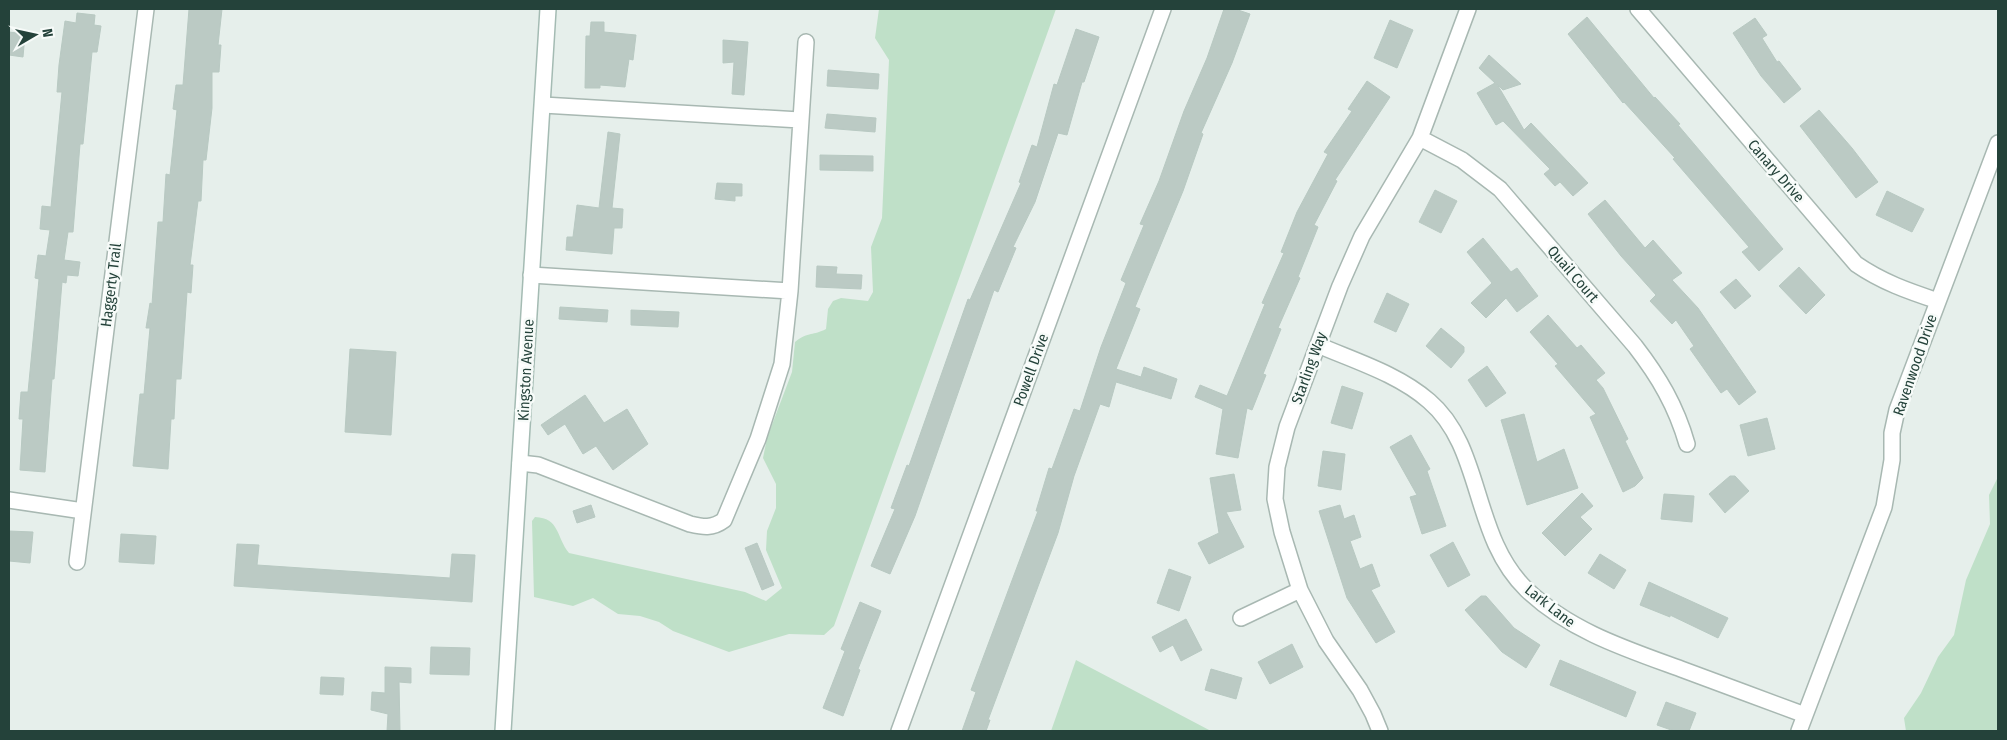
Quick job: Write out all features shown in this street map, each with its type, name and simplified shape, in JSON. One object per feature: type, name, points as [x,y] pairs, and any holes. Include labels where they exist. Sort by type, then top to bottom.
[{"type":"street","name":"Haggerty Trail","points":[[77,562],[146,9]]},
{"type":"street","name":"Kingston Avenue","points":[[503,731],[548,9]]},
{"type":"street","name":"Powell Drive","points":[[899,731],[1163,9]]},
{"type":"street","name":"Canary Drive","points":[[1638,9],[1856,264],[1875,278],[1896,288],[1938,301]]},
{"type":"street","name":"Starling Way","points":[[1380,731],[1364,698],[1326,641],[1300,590],[1282,532],[1275,499],[1278,468],[1288,427],[1340,286],[1362,236],[1420,138],[1465,10]]},
{"type":"street","points":[[520,463],[538,465],[690,524],[705,527],[716,526],[724,520],[771,402],[782,364],[790,291],[806,42]]},
{"type":"street","points":[[543,105],[800,120]]},
{"type":"street","name":"Quail Court","points":[[1420,138],[1462,160],[1500,189],[1635,346],[1654,371],[1679,417],[1687,444]]},
{"type":"street","name":"Ravenwood Drive","points":[[1799,731],[1884,507],[1892,460],[1892,433],[1898,410],[1998,143]]},
{"type":"street","points":[[531,275],[790,291]]},
{"type":"street","name":"Lark Lane","points":[[1318,345],[1404,382],[1430,401],[1446,420],[1461,445],[1491,537],[1506,564],[1526,589],[1548,608],[1572,624],[1615,645],[1805,715]]},
{"type":"street","points":[[9,500],[83,510]]},
{"type":"street","points":[[1241,618],[1300,590]]},
{"type":"green space","points":[[879,9],[1056,9],[834,626],[824,635],[789,634],[729,652],[673,631],[659,622],[640,616],[618,614],[593,598],[573,606],[534,597],[532,521],[535,517],[543,518],[553,525],[569,553],[745,592],[766,601],[782,588],[766,550],[767,531],[776,508],[776,484],[763,458],[767,438],[792,372],[795,342],[804,336],[826,329],[828,309],[833,301],[841,298],[868,301],[873,292],[871,247],[882,218],[889,60],[875,38]]},
{"type":"green space","points":[[1998,477],[1998,731],[1906,731],[1904,718],[1921,693],[1938,657],[1954,635],[1966,580],[1990,524],[1989,495]]},
{"type":"green space","points":[[1076,660],[1211,731],[1051,731]]},
{"type":"building","points":[[189,9],[222,9],[218,45],[221,45],[219,72],[212,72],[212,108],[206,160],[203,160],[201,201],[198,201],[190,265],[193,265],[191,293],[187,292],[181,379],[176,379],[174,419],[171,419],[168,469],[133,466],[140,394],[144,394],[150,328],[146,328],[150,303],[152,304],[158,222],[163,222],[166,174],[170,175],[177,110],[173,109],[176,85],[183,85]]},
{"type":"building","points":[[1224,9],[1235,9],[1250,14],[1232,63],[1201,133],[1203,134],[1183,191],[1135,307],[1140,309],[1116,369],[1141,377],[1144,367],[1177,379],[1171,399],[1116,382],[1109,407],[1100,404],[1074,476],[1058,533],[988,720],[990,720],[986,731],[962,731],[976,692],[971,690],[1038,511],[1036,511],[1049,468],[1052,469],[1074,409],[1080,411],[1101,347],[1126,283],[1121,280],[1144,225],[1140,224],[1159,181]]},
{"type":"building","points":[[77,13],[95,15],[94,25],[101,26],[97,52],[92,52],[83,144],[80,144],[73,232],[68,232],[64,260],[80,262],[78,276],[67,275],[66,283],[62,282],[45,472],[20,470],[23,419],[19,419],[21,392],[28,392],[39,279],[35,278],[38,255],[46,256],[50,230],[40,229],[42,206],[51,207],[62,92],[57,92],[59,65],[65,21],[76,23]]},
{"type":"building","points":[[1587,17],[1654,98],[1680,124],[1678,125],[1783,249],[1759,271],[1742,252],[1749,247],[1673,159],[1675,158],[1623,103],[1568,34]]},
{"type":"building","points":[[1755,18],[1767,35],[1762,38],[1777,62],[1779,61],[1801,89],[1784,103],[1761,76],[1733,33]]},
{"type":"building","points":[[1390,20],[1413,30],[1397,68],[1374,58]]},
{"type":"building","points":[[591,22],[604,22],[604,32],[636,35],[633,60],[629,59],[625,87],[600,85],[600,88],[585,88],[586,36],[590,36]]},
{"type":"building","points":[[1076,29],[1099,37],[1084,82],[1082,82],[1067,135],[1058,133],[1035,202],[1013,247],[1016,248],[998,292],[994,290],[915,516],[890,574],[871,566],[895,509],[891,508],[907,465],[909,466],[968,299],[970,300],[1021,183],[1019,182],[1032,145],[1037,147],[1054,84],[1057,85]]},
{"type":"building","points":[[9,32],[25,34],[23,57],[9,55]]},
{"type":"building","points":[[723,40],[748,42],[744,95],[732,94],[734,62],[723,63]]},
{"type":"building","points":[[1489,55],[1521,84],[1503,90],[1497,84],[1524,130],[1531,123],[1588,183],[1573,196],[1560,182],[1555,186],[1544,174],[1550,169],[1503,121],[1496,125],[1477,93],[1495,83],[1479,68]]},
{"type":"building","points":[[828,70],[879,74],[878,89],[827,86]]},
{"type":"building","points":[[1367,81],[1390,97],[1335,180],[1337,181],[1314,225],[1318,227],[1298,277],[1300,278],[1278,328],[1281,329],[1263,374],[1266,375],[1252,410],[1247,408],[1238,458],[1216,454],[1223,409],[1195,397],[1200,385],[1227,396],[1265,304],[1262,303],[1284,253],[1281,252],[1297,212],[1328,154],[1324,152],[1352,111],[1348,109]]},
{"type":"building","points":[[1819,110],[1878,182],[1856,198],[1800,126]]},
{"type":"building","points":[[827,114],[876,118],[875,132],[825,128]]},
{"type":"building","points":[[608,132],[620,134],[612,208],[623,209],[622,228],[614,228],[612,254],[566,250],[567,237],[573,237],[577,205],[599,208]]},
{"type":"building","points":[[820,155],[873,156],[873,171],[820,170]]},
{"type":"building","points":[[717,183],[742,184],[742,196],[735,196],[735,201],[715,199]]},
{"type":"building","points":[[1435,190],[1457,201],[1441,233],[1419,222]]},
{"type":"building","points":[[1887,191],[1924,209],[1912,232],[1876,215]]},
{"type":"building","points":[[1605,200],[1645,248],[1653,240],[1682,273],[1672,280],[1698,308],[1756,392],[1739,405],[1727,389],[1721,393],[1690,349],[1694,346],[1676,320],[1672,324],[1650,301],[1656,295],[1621,256],[1588,214]]},
{"type":"building","points":[[1483,238],[1511,272],[1517,268],[1538,296],[1517,312],[1506,298],[1486,318],[1471,303],[1492,283],[1467,252]]},
{"type":"building","points":[[817,266],[837,267],[836,274],[862,275],[861,289],[816,287]]},
{"type":"building","points":[[1799,267],[1825,295],[1806,314],[1779,286]]},
{"type":"building","points":[[1736,279],[1751,296],[1735,309],[1720,292]]},
{"type":"building","points":[[1387,293],[1409,304],[1396,332],[1374,322]]},
{"type":"building","points":[[560,307],[608,310],[607,322],[559,319]]},
{"type":"building","points":[[631,310],[679,312],[678,327],[631,325]]},
{"type":"building","points":[[1548,315],[1577,348],[1581,345],[1605,373],[1596,380],[1603,388],[1628,439],[1625,441],[1643,478],[1635,486],[1623,492],[1590,417],[1596,414],[1555,366],[1558,364],[1530,332]]},
{"type":"building","points":[[1441,328],[1464,347],[1464,352],[1451,368],[1426,346]]},
{"type":"building","points":[[350,349],[396,352],[391,435],[345,432]]},
{"type":"building","points":[[1487,366],[1506,393],[1486,407],[1468,380]]},
{"type":"building","points":[[1342,386],[1363,393],[1352,429],[1331,423]]},
{"type":"building","points":[[585,395],[604,423],[627,409],[648,444],[613,470],[596,446],[583,454],[565,424],[548,435],[541,425]]},
{"type":"building","points":[[1524,414],[1537,462],[1564,449],[1578,488],[1527,505],[1501,420]]},
{"type":"building","points":[[1767,418],[1775,449],[1748,456],[1740,425]]},
{"type":"building","points":[[1411,435],[1430,469],[1427,471],[1446,526],[1422,534],[1410,497],[1417,495],[1390,447]]},
{"type":"building","points":[[1323,451],[1345,454],[1341,490],[1318,486]]},
{"type":"building","points":[[1234,474],[1241,510],[1226,512],[1244,547],[1209,564],[1198,543],[1219,533],[1210,478]]},
{"type":"building","points":[[1730,476],[1735,476],[1749,491],[1725,513],[1709,494]]},
{"type":"building","points":[[1582,493],[1593,506],[1580,517],[1592,529],[1565,556],[1542,533]]},
{"type":"building","points":[[1664,494],[1694,496],[1692,522],[1661,519]]},
{"type":"building","points":[[591,505],[595,517],[577,523],[573,511]]},
{"type":"building","points":[[1340,505],[1344,519],[1354,515],[1361,537],[1350,541],[1360,569],[1372,564],[1380,586],[1371,590],[1395,632],[1376,643],[1347,598],[1319,511]]},
{"type":"building","points":[[9,531],[33,532],[30,563],[9,561]]},
{"type":"building","points":[[121,534],[156,536],[154,564],[119,562]]},
{"type":"building","points":[[1453,542],[1470,575],[1448,587],[1430,555]]},
{"type":"building","points":[[757,543],[774,585],[762,590],[745,548]]},
{"type":"building","points":[[237,544],[259,545],[257,565],[450,578],[452,554],[475,555],[472,602],[234,586]]},
{"type":"building","points":[[1600,554],[1626,570],[1614,589],[1588,573]]},
{"type":"building","points":[[1169,569],[1191,577],[1179,611],[1157,603]]},
{"type":"building","points":[[1649,582],[1728,618],[1718,638],[1670,615],[1670,617],[1640,605]]},
{"type":"building","points":[[1481,596],[1486,596],[1514,628],[1540,645],[1526,668],[1502,652],[1465,610]]},
{"type":"building","points":[[860,602],[881,611],[858,669],[860,670],[843,716],[823,708],[845,651],[841,649]]},
{"type":"building","points":[[1186,619],[1202,650],[1181,661],[1173,645],[1160,652],[1152,637]]},
{"type":"building","points":[[1292,644],[1303,667],[1270,684],[1258,662]]},
{"type":"building","points":[[431,647],[470,648],[469,675],[430,674]]},
{"type":"building","points":[[1560,660],[1636,692],[1626,717],[1550,685]]},
{"type":"building","points":[[385,667],[411,668],[411,683],[399,682],[400,731],[387,731],[388,714],[371,710],[372,692],[385,693]]},
{"type":"building","points":[[1211,669],[1242,678],[1236,699],[1205,690]]},
{"type":"building","points":[[321,677],[344,678],[343,695],[320,694]]},
{"type":"building","points":[[1666,702],[1696,713],[1689,731],[1674,731],[1657,725]]}]
